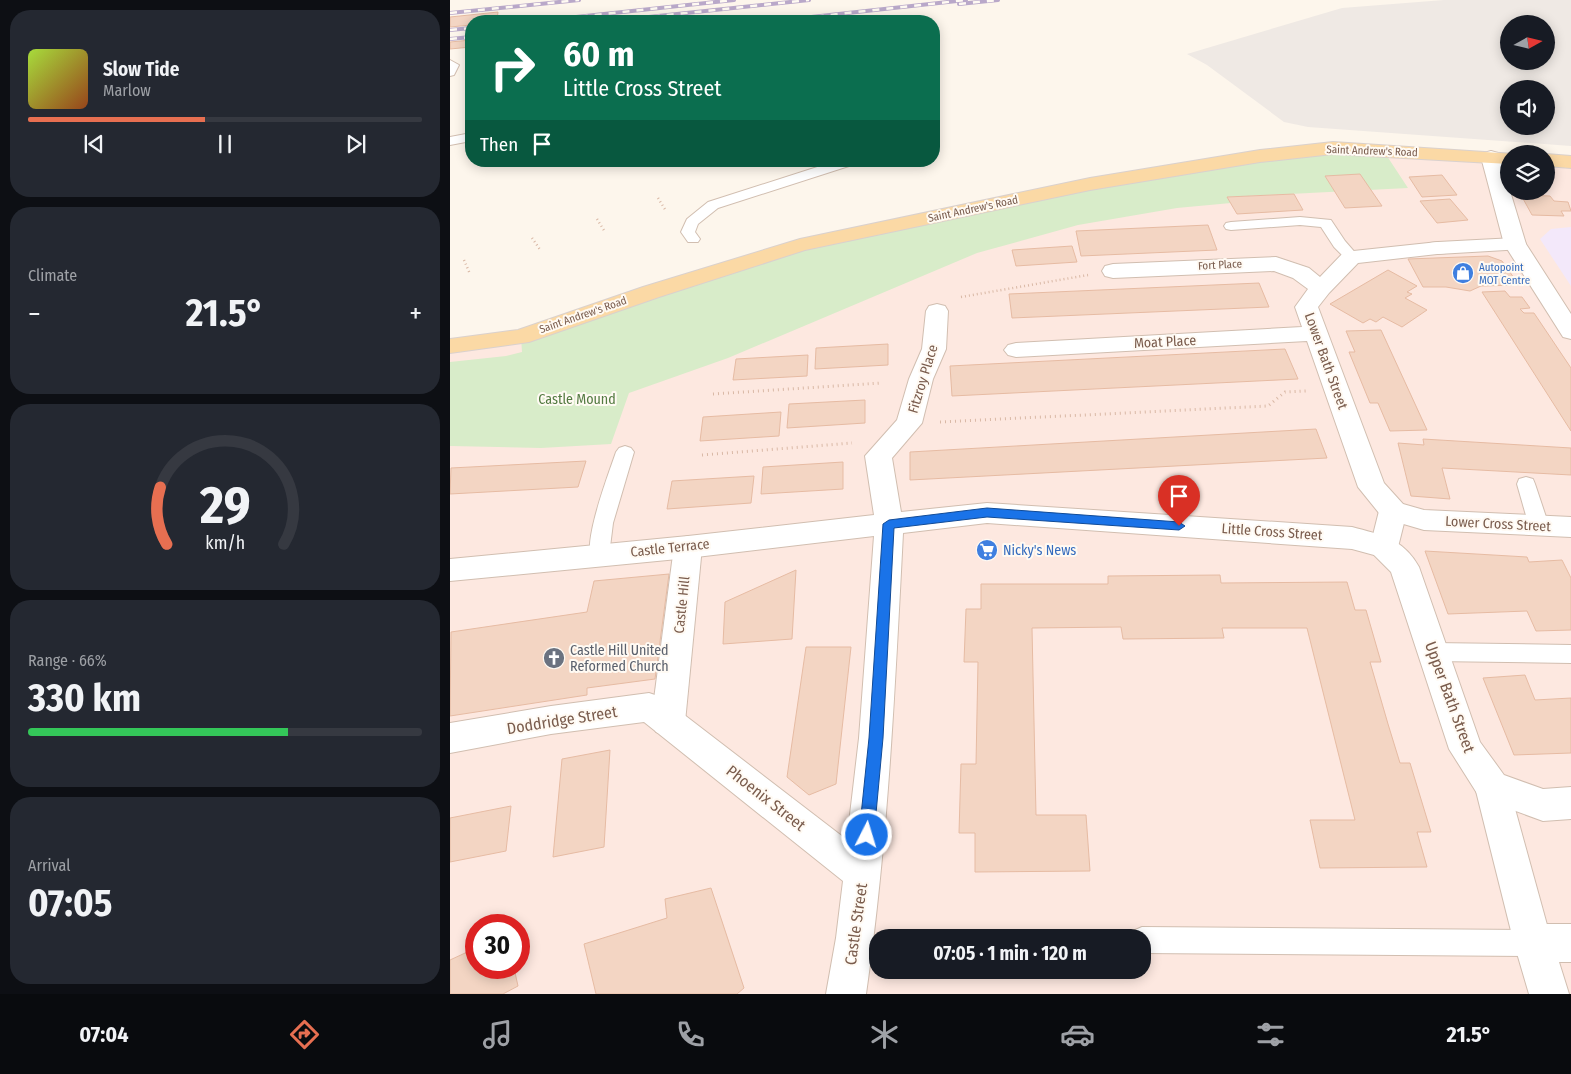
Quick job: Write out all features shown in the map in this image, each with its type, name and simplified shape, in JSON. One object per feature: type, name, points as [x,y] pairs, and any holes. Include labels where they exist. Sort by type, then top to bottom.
[{"type":"main road","name":"Saint Andrew's Road","points":[[450,346],[521,337],[651,292],[800,245],[1099,182],[1260,156],[1333,148],[1500,157]]},
{"type":"main road","points":[[1555,161],[1571,162]]},
{"type":"street","points":[[1507,200],[1515,244],[1571,332]]},
{"type":"street","points":[[1352,257],[1438,248],[1515,244]]},
{"type":"street","name":"Lower Bath Street","points":[[1352,257],[1321,288],[1306,307],[1372,487],[1392,511]]},
{"type":"street","name":"Fort Place","points":[[1113,271],[1276,264],[1301,273],[1321,288]]},
{"type":"street","name":"Fitzroy Place","points":[[889,524],[878,456],[910,423],[920,379],[934,349],[937,311]]},
{"type":"street","name":"Moat Place","points":[[1016,350],[1315,333]]},
{"type":"street","points":[[1384,547],[1392,511]]},
{"type":"street","name":"Lower Cross Street","points":[[1392,511],[1424,520],[1571,527]]},
{"type":"street","name":"Little Cross Street","points":[[889,524],[987,513],[1352,538],[1384,547]]},
{"type":"street","name":"Castle Terrace","points":[[450,570],[688,547],[889,524]]},
{"type":"street","name":"Castle Street","points":[[846,994],[866,938],[863,874],[876,738],[889,524]]},
{"type":"street","name":"Castle Hill","points":[[668,722],[688,547]]},
{"type":"street","name":"Upper Bath Street","points":[[1384,547],[1404,567],[1466,749],[1492,786],[1533,943],[1549,994]]},
{"type":"street","name":"Doddridge Street","points":[[450,738],[550,720],[649,706],[668,722]]},
{"type":"street","name":"Phoenix Street","points":[[668,722],[863,874]]},
{"type":"street","points":[[1492,786],[1543,805],[1571,803]]},
{"type":"street","points":[[1533,943],[1571,943]]},
{"type":"lane","points":[[450,63],[453,65],[450,73]]},
{"type":"lane","points":[[450,141],[465,137]]},
{"type":"lane","points":[[693,240],[688,232],[692,222],[713,205],[831,167]]},
{"type":"lane","points":[[1231,226],[1300,220],[1326,223],[1339,244],[1352,257]]},
{"type":"lane","points":[[599,555],[603,523],[625,452]]},
{"type":"lane","points":[[1526,484],[1540,526]]},
{"type":"lane","points":[[1432,652],[1571,654]]},
{"type":"lane","points":[[1151,940],[1533,943]]},
{"type":"path","points":[[658,198],[666,211]]},
{"type":"path","points":[[597,219],[605,232]]},
{"type":"path","points":[[532,238],[541,251]]},
{"type":"path","points":[[464,260],[470,274]]},
{"type":"path","points":[[937,311],[961,296],[1113,271]]},
{"type":"path","points":[[713,394],[881,383]]},
{"type":"path","points":[[910,423],[1268,406],[1285,392],[1336,390]]},
{"type":"path","points":[[702,454],[858,443]]},
{"type":"shaded area","points":[[1444,0],[1571,0],[1571,146],[1308,127],[1284,122],[1207,65],[1187,54],[1342,8]]},
{"type":"shaded area","points":[[1291,152],[1500,158],[1500,200],[1555,200],[1555,161],[1571,162],[1571,994],[450,994],[450,342],[521,337]]},
{"type":"shaded area","points":[[1571,227],[1571,286],[1540,239],[1551,229]]},
{"type":"green space","name":"Castle Mound","points":[[1383,150],[1408,188],[1228,197],[1231,203],[1177,208],[1078,225],[977,253],[728,358],[629,393],[611,444],[541,448],[450,446],[450,362],[506,356],[522,352],[521,337],[800,245],[1260,156]]},
{"type":"building","points":[[498,12],[498,15],[469,15]]},
{"type":"building","points":[[465,15],[465,26],[450,27],[450,17]]},
{"type":"building","points":[[465,41],[465,48],[450,49],[450,42]]},
{"type":"building","points":[[1360,174],[1382,206],[1345,208],[1325,176]]},
{"type":"building","points":[[1442,175],[1457,195],[1422,197],[1409,177]]},
{"type":"building","points":[[1294,194],[1303,210],[1237,214],[1227,197]]},
{"type":"building","points":[[1450,199],[1468,220],[1437,223],[1420,201]]},
{"type":"building","points":[[1524,200],[1568,202],[1571,211],[1561,211],[1564,216],[1532,215]]},
{"type":"building","points":[[1208,225],[1217,250],[1081,256],[1076,231]]},
{"type":"building","points":[[1072,246],[1077,262],[1016,266],[1012,250]]},
{"type":"building","name":"Autopoint MOT Centre","points":[[1488,256],[1502,261],[1519,285],[1481,286],[1470,291],[1446,287],[1423,287],[1408,259]]},
{"type":"building","points":[[1388,270],[1417,286],[1407,292],[1412,294],[1405,298],[1427,310],[1402,327],[1383,317],[1376,322],[1370,319],[1363,323],[1330,304]]},
{"type":"building","points":[[1259,283],[1269,307],[1012,318],[1009,294]]},
{"type":"building","points":[[1505,291],[1510,297],[1522,297],[1530,308],[1520,309],[1524,313],[1534,313],[1571,368],[1571,431],[1482,292]]},
{"type":"building","points":[[1381,330],[1427,430],[1390,431],[1378,403],[1370,403],[1349,352],[1355,352],[1346,331]]},
{"type":"building","points":[[888,344],[888,365],[815,369],[816,348]]},
{"type":"building","points":[[1285,349],[1298,379],[952,396],[950,366]]},
{"type":"building","points":[[808,355],[807,376],[733,380],[736,359]]},
{"type":"building","points":[[865,400],[865,423],[787,428],[789,404]]},
{"type":"building","points":[[781,412],[779,436],[700,441],[703,417]]},
{"type":"building","points":[[1316,429],[1327,458],[910,480],[910,452]]},
{"type":"building","points":[[1423,439],[1571,448],[1571,475],[1442,468],[1450,499],[1411,496],[1398,443],[1424,445]]},
{"type":"building","points":[[586,461],[578,487],[450,494],[451,468]]},
{"type":"building","points":[[843,462],[843,489],[761,494],[763,467]]},
{"type":"building","points":[[754,476],[751,503],[667,509],[672,481]]},
{"type":"building","points":[[1425,551],[1527,557],[1529,562],[1562,560],[1571,578],[1571,630],[1536,631],[1527,611],[1448,614]]},
{"type":"building","points":[[796,570],[792,639],[723,644],[725,602]]},
{"type":"building","name":"Castle Hill United Reformed Church","points":[[669,574],[655,679],[587,688],[587,695],[450,716],[451,632],[587,612],[594,581]]},
{"type":"building","points":[[1220,575],[1221,583],[1347,582],[1355,610],[1366,610],[1381,662],[1370,662],[1388,724],[1400,763],[1410,763],[1431,832],[1417,832],[1427,867],[1320,868],[1310,820],[1355,820],[1307,628],[1222,628],[1224,638],[1123,639],[1121,627],[1032,628],[1036,815],[1086,815],[1090,871],[975,872],[975,833],[959,833],[961,764],[976,764],[978,662],[964,662],[966,609],[981,609],[981,584],[1108,584],[1108,576]]},
{"type":"building","points":[[806,647],[851,647],[836,784],[809,795],[787,777]]},
{"type":"building","points":[[1525,675],[1535,700],[1571,698],[1571,753],[1514,755],[1483,678]]},
{"type":"building","points":[[610,750],[604,847],[553,857],[562,759]]},
{"type":"building","points":[[511,806],[506,851],[450,862],[450,818]]},
{"type":"building","points":[[711,888],[744,988],[737,994],[596,994],[584,944],[667,918],[665,899]]},
{"type":"building","points":[[465,953],[465,979],[516,979],[518,986],[503,994],[450,994],[450,960]]},
{"type":"railway","points":[[450,13],[579,0]]},
{"type":"railway","points":[[595,15],[734,0]]},
{"type":"railway","points":[[668,15],[809,0]]},
{"type":"railway","points":[[830,15],[966,0]]},
{"type":"railway","points":[[959,4],[998,0]]},
{"type":"railway","points":[[450,30],[465,29]]},
{"type":"railway","points":[[450,39],[465,38]]},
{"type":"place","name":"Autopoint MOT Centre","points":[[1463,273]]},
{"type":"place","name":"Nicky's News","points":[[987,550]]},
{"type":"place","name":"Castle Hill United Reformed Church","points":[[554,658]]},
{"type":"route","points":[[867,835],[876,738],[889,524],[987,513],[1179,526]]}]
